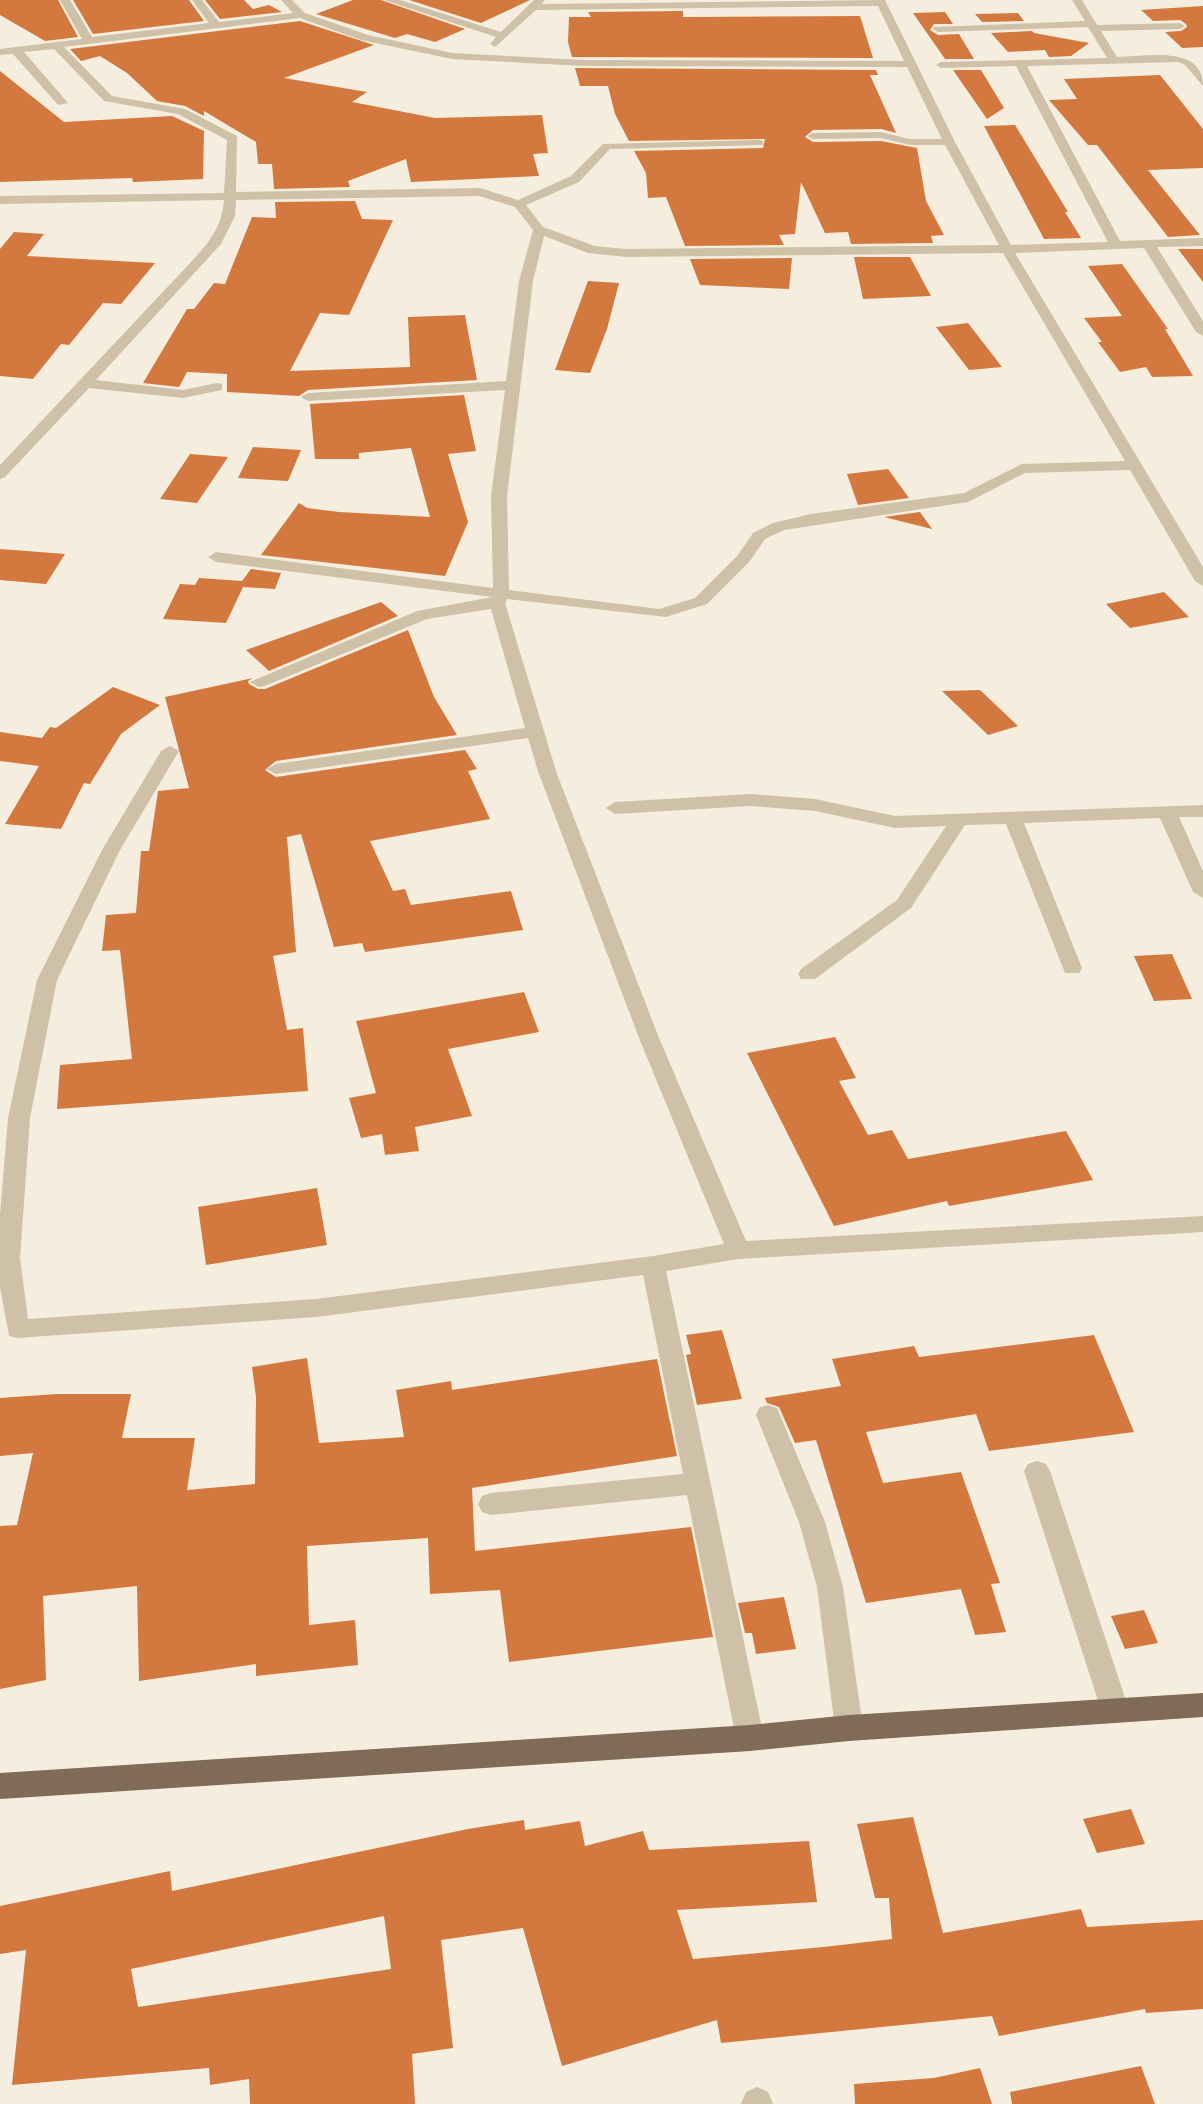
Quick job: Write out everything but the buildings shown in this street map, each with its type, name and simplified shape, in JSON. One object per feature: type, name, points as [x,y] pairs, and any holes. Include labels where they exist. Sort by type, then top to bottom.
[{"type":"main road","points":[[0,1786],[750,1738],[849,1728],[1203,1704]]},
{"type":"street","points":[[65,0],[89,41]]},
{"type":"street","points":[[197,0],[216,26]]},
{"type":"street","points":[[286,0],[301,15]]},
{"type":"street","points":[[389,0],[504,36]]},
{"type":"street","points":[[1077,0],[1114,59]]},
{"type":"street","points":[[480,58],[537,4],[881,1],[949,142],[1007,249],[1203,581]]},
{"type":"street","points":[[0,52],[301,15],[393,45],[480,58],[584,63],[911,64]]},
{"type":"street","points":[[938,29],[1180,26]]},
{"type":"street","points":[[0,474],[217,241],[229,216],[233,138],[181,111],[108,99],[56,45]]},
{"type":"street","points":[[16,50],[62,103]]},
{"type":"street","points":[[941,65],[1114,59],[1185,60],[1203,83]]},
{"type":"street","points":[[1019,62],[1116,245]]},
{"type":"street","points":[[813,136],[881,135],[910,142],[949,142]]},
{"type":"street","points":[[519,204],[575,179],[607,146],[759,143]]},
{"type":"street","points":[[0,200],[480,192],[519,204],[539,230],[593,250],[626,253],[1007,249],[1203,243]]},
{"type":"street","points":[[539,230],[526,281],[499,496],[499,599],[533,732],[649,1038],[738,1250]]},
{"type":"street","points":[[1148,244],[1203,332]]},
{"type":"street","points":[[86,383],[183,394],[216,387]]},
{"type":"street","points":[[308,397],[512,384]]},
{"type":"street","points":[[216,557],[499,599],[660,614],[701,601],[744,558],[759,536],[779,526],[968,497],[1022,469],[1137,466]]},
{"type":"street","points":[[259,682],[423,615],[499,599]]},
{"type":"street","points":[[276,769],[533,732]]},
{"type":"street","points":[[170,751],[111,850],[47,980],[19,1118],[8,1258],[9,1329],[316,1308],[653,1265],[738,1250],[1203,1224]]},
{"type":"street","points":[[615,808],[751,800],[816,805],[895,822],[958,822],[1203,811]]},
{"type":"street","points":[[1167,812],[1203,892]]},
{"type":"street","points":[[1014,820],[1072,968]]},
{"type":"street","points":[[808,974],[904,904],[958,822]]},
{"type":"street","points":[[653,1265],[750,1738]]},
{"type":"street","points":[[768,1415],[812,1522],[830,1587],[849,1728]]},
{"type":"street","points":[[1037,1471],[1115,1710]]},
{"type":"street","points":[[491,1504],[698,1483]]}]
